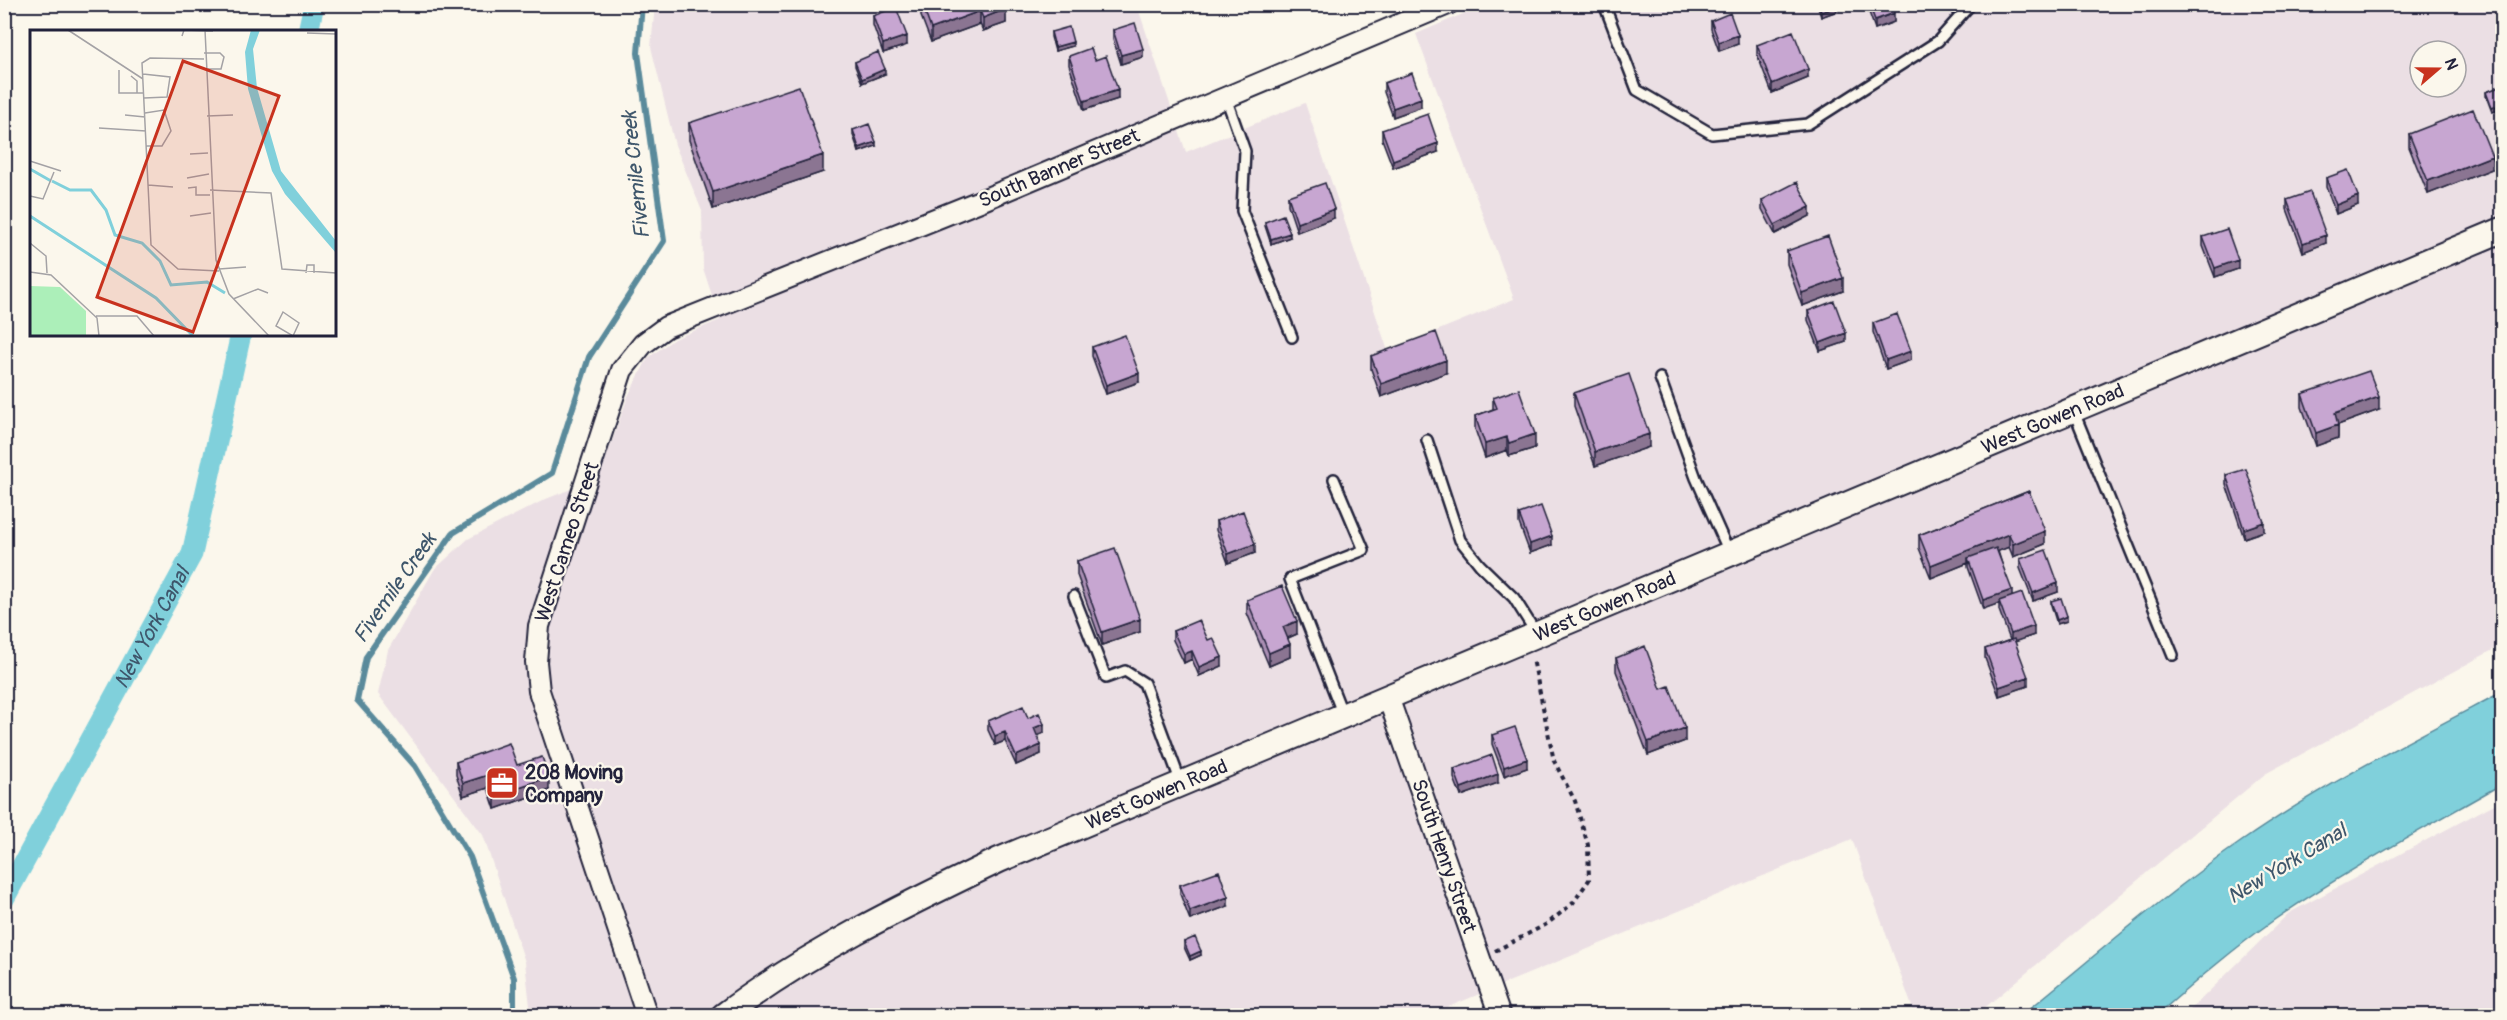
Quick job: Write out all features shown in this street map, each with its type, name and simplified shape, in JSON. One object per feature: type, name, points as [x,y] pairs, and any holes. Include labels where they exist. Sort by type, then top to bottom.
[{"type":"street","name":"South Banner Street","points":[[666,327],[985,200],[1448,4]]},
{"type":"street","name":"West Gowen Road","points":[[723,1016],[755,991],[844,937],[999,860],[2502,230]]},
{"type":"street","name":"West Cameo Street","points":[[647,1016],[539,691],[536,662],[539,626],[622,370],[642,344],[666,327]]},
{"type":"street","name":"South Henry Street","points":[[1388,697],[1500,1016]]},
{"type":"lane","points":[[1604,4],[1637,90],[1712,134],[1808,124],[1938,41],[1971,4]]},
{"type":"lane","points":[[1226,98],[1245,151],[1242,211],[1292,337]]},
{"type":"lane","points":[[1660,378],[1696,478],[1730,554]]},
{"type":"lane","points":[[2073,410],[2173,655]]},
{"type":"lane","points":[[1427,440],[1460,540],[1480,565],[1514,598],[1533,636]]},
{"type":"lane","points":[[1334,479],[1364,550],[1290,579],[1343,715]]},
{"type":"lane","points":[[1074,596],[1106,678],[1125,671],[1144,683],[1181,783]]},
{"type":"path","points":[[1480,957],[1548,924],[1573,903],[1589,880],[1588,845],[1575,801],[1554,761],[1533,636]]},
{"type":"shaded area","points":[[655,5],[1137,5],[1186,152],[1305,103],[1388,351],[1514,299],[1416,34],[1484,5],[2502,5],[2502,645],[2265,774],[1976,1015],[1915,1015],[1852,839],[1429,1015],[531,1015],[525,962],[483,835],[378,694],[388,650],[434,570],[468,539],[546,499],[599,478],[628,396],[648,358],[674,339],[720,320],[703,268],[702,211],[675,145],[651,47]]},
{"type":"shaded area","points":[[2502,800],[2502,1015],[2185,1015],[2289,913]]},
{"type":"water","points":[[2502,692],[2502,784],[2358,867],[2274,920],[2229,954],[2157,1015],[2022,1015],[2213,861],[2273,820],[2403,744]]},
{"type":"building","points":[[922,4],[1005,4],[1006,9],[983,18],[980,11],[931,29]]},
{"type":"building","points":[[1819,4],[1836,4],[1837,7],[1821,12]]},
{"type":"building","points":[[1869,4],[1891,4],[1894,13],[1875,20]]},
{"type":"building","points":[[896,7],[907,36],[883,44],[873,16]]},
{"type":"building","points":[[1730,13],[1738,35],[1719,42],[1711,21]]},
{"type":"building","points":[[1135,23],[1143,49],[1121,55],[1113,30]]},
{"type":"building","points":[[1069,27],[1073,42],[1055,47],[1051,32]]},
{"type":"building","points":[[1793,31],[1808,69],[1772,84],[1757,45]]},
{"type":"building","points":[[1091,48],[1095,60],[1106,56],[1118,90],[1084,101],[1069,56]]},
{"type":"building","points":[[878,52],[885,69],[862,79],[855,62]]},
{"type":"building","points":[[1412,73],[1421,98],[1393,108],[1384,83]]},
{"type":"building","points":[[799,86],[823,155],[713,192],[689,123]]},
{"type":"building","points":[[2502,86],[2502,104],[2492,108],[2486,92]]},
{"type":"building","points":[[2473,109],[2492,156],[2428,181],[2409,134]]},
{"type":"building","points":[[1428,114],[1438,143],[1393,160],[1382,130]]},
{"type":"building","points":[[869,124],[876,142],[859,148],[853,130]]},
{"type":"building","points":[[2348,170],[2358,196],[2336,205],[2326,178]]},
{"type":"building","points":[[1797,182],[1810,207],[1775,225],[1762,200]]},
{"type":"building","points":[[1325,183],[1334,209],[1297,223],[1288,196]]},
{"type":"building","points":[[2310,192],[2326,235],[2303,243],[2287,200]]},
{"type":"building","points":[[1283,215],[1290,233],[1271,239],[1265,222]]},
{"type":"building","points":[[2227,229],[2238,260],[2215,268],[2203,237]]},
{"type":"building","points":[[1828,236],[1843,278],[1802,293],[1787,251]]},
{"type":"building","points":[[1834,301],[1846,333],[1820,343],[1808,311]]},
{"type":"building","points":[[1897,314],[1911,351],[1886,360],[1873,323]]},
{"type":"building","points":[[1436,332],[1446,360],[1381,384],[1371,356]]},
{"type":"building","points":[[1125,335],[1139,373],[1106,385],[1092,347]]},
{"type":"building","points":[[2369,371],[2379,397],[2335,413],[2338,425],[2316,433],[2302,394]]},
{"type":"building","points":[[1629,374],[1649,434],[1595,452],[1574,393]]},
{"type":"building","points":[[1519,389],[1535,434],[1509,443],[1507,437],[1485,444],[1475,416],[1497,408],[1493,398]]},
{"type":"building","points":[[2246,469],[2264,522],[2244,529],[2226,475]]},
{"type":"building","points":[[2029,491],[2045,531],[2013,544],[2009,534],[1931,565],[1919,535]]},
{"type":"building","points":[[1541,506],[1552,536],[1530,544],[1519,514]]},
{"type":"building","points":[[1243,511],[1255,544],[1228,554],[1216,521]]},
{"type":"building","points":[[1115,548],[1140,619],[1102,632],[1077,561]]},
{"type":"building","points":[[1996,548],[2012,590],[1983,600],[1968,558]]},
{"type":"building","points":[[2046,550],[2058,583],[2033,593],[2020,559]]},
{"type":"building","points":[[1282,586],[1297,621],[1283,627],[1290,644],[1269,653],[1247,600]]},
{"type":"building","points":[[2022,593],[2034,626],[2011,634],[1999,601]]},
{"type":"building","points":[[2061,598],[2067,616],[2057,620],[2051,601]]},
{"type":"building","points":[[1199,620],[1208,640],[1213,638],[1222,657],[1199,667],[1192,651],[1184,654],[1173,631]]},
{"type":"building","points":[[2014,639],[2028,677],[1999,687],[1985,649]]},
{"type":"building","points":[[1645,646],[1661,689],[1669,686],[1685,728],[1648,742],[1616,658]]},
{"type":"building","points":[[1023,706],[1028,718],[1039,713],[1044,724],[1034,728],[1041,745],[1016,756],[1005,732],[995,736],[988,721]]},
{"type":"building","points":[[1515,727],[1527,759],[1504,767],[1492,735]]},
{"type":"building","points":[[509,743],[517,765],[542,757],[549,777],[495,795],[488,775],[463,783],[456,762]]},
{"type":"building","points":[[1492,755],[1498,774],[1461,788],[1454,769]]},
{"type":"building","points":[[1219,871],[1228,897],[1190,911],[1180,885]]},
{"type":"building","points":[[1195,937],[1201,951],[1190,956],[1184,942]]},
{"type":"waterway","name":"New York Canal","points":[[308,30],[314,4]]},
{"type":"waterway","name":"Fivemile Creek","points":[[514,1016],[514,978],[470,857],[415,766],[357,700],[366,657],[453,533],[552,473],[589,357],[664,241],[638,53],[642,4]]},
{"type":"waterway","name":"New York Canal","points":[[4,899],[192,554],[241,336]]},
{"type":"place","name":"208 Moving Company","points":[[502,783]]}]
